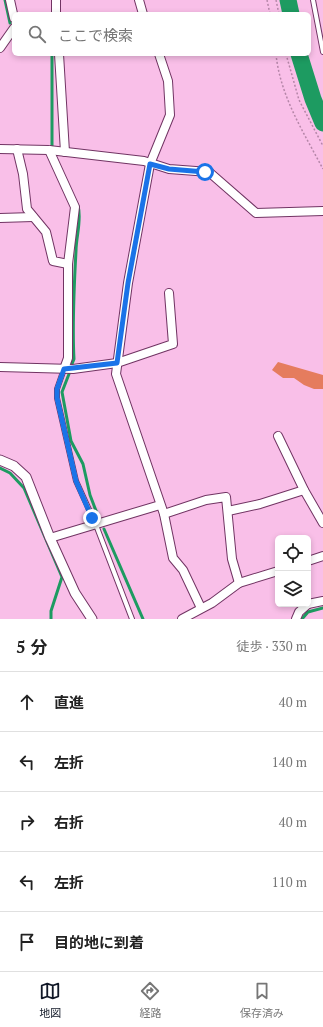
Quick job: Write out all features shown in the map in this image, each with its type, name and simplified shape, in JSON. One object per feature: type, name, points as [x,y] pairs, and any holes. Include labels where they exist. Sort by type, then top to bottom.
[{"type":"street","points":[[10,0],[13,12]]},
{"type":"street","points":[[56,0],[56,12]]},
{"type":"street","points":[[139,0],[142,12]]},
{"type":"street","points":[[0,48],[12,31]]},
{"type":"street","points":[[59,56],[65,152]]},
{"type":"street","points":[[160,56],[166,70],[170,115],[150,164],[128,283],[116,374],[164,514],[173,558],[183,570],[201,608]]},
{"type":"street","points":[[0,149],[49,150],[144,161],[169,169],[209,172],[256,213],[323,211]]},
{"type":"street","points":[[17,149],[23,174],[27,209],[46,232],[53,261],[68,264]]},
{"type":"street","points":[[49,150],[75,207],[68,264],[68,353],[64,369]]},
{"type":"street","points":[[0,218],[33,218]]},
{"type":"street","points":[[0,368],[64,369],[117,363],[173,344],[169,293]]},
{"type":"street","points":[[278,436],[304,490],[323,523]]},
{"type":"street","points":[[0,460],[14,466],[26,477],[50,538],[75,593],[92,619]]},
{"type":"street","points":[[228,511],[260,504],[304,490]]},
{"type":"street","points":[[164,514],[206,500],[226,497],[232,559],[239,583]]},
{"type":"street","points":[[50,538],[160,505]]},
{"type":"street","points":[[311,560],[323,556]]},
{"type":"street","points":[[182,619],[212,603],[239,583],[275,572]]},
{"type":"street","points":[[311,603],[323,600]]},
{"type":"street","points":[[296,619],[299,612],[305,607]]},
{"type":"lane","points":[[312,0],[323,52]]},
{"type":"lane","points":[[64,369],[57,389],[57,401],[76,481],[96,525],[132,619]]},
{"type":"path","points":[[268,0],[270,12]]},
{"type":"path","points":[[276,0],[279,12]]},
{"type":"path","points":[[276,56],[283,86],[296,118],[323,169]]},
{"type":"path","points":[[287,56],[299,100],[323,146]]},
{"type":"shaded area","points":[[278,362],[323,375],[323,389],[314,389],[304,385],[294,378],[283,378],[272,370]]},
{"type":"waterway","points":[[5,0],[10,23]]},
{"type":"waterway","points":[[288,0],[291,12]]},
{"type":"waterway","points":[[52,56],[52,146]]},
{"type":"waterway","points":[[300,56],[313,99],[323,123]]},
{"type":"waterway","points":[[72,364],[74,359],[73,332],[76,246],[79,222],[78,206]]},
{"type":"waterway","points":[[69,374],[62,392],[71,441],[83,464],[90,495],[98,516]]},
{"type":"waterway","points":[[0,468],[10,473],[24,488],[62,577],[51,611],[51,619]]},
{"type":"waterway","points":[[104,529],[143,619]]},
{"type":"waterway","points":[[302,619],[308,612],[323,608]]},
{"type":"route","points":[[92,518],[76,481],[57,398],[57,389],[64,369],[117,363],[128,283],[150,164],[169,169],[205,172]]}]
